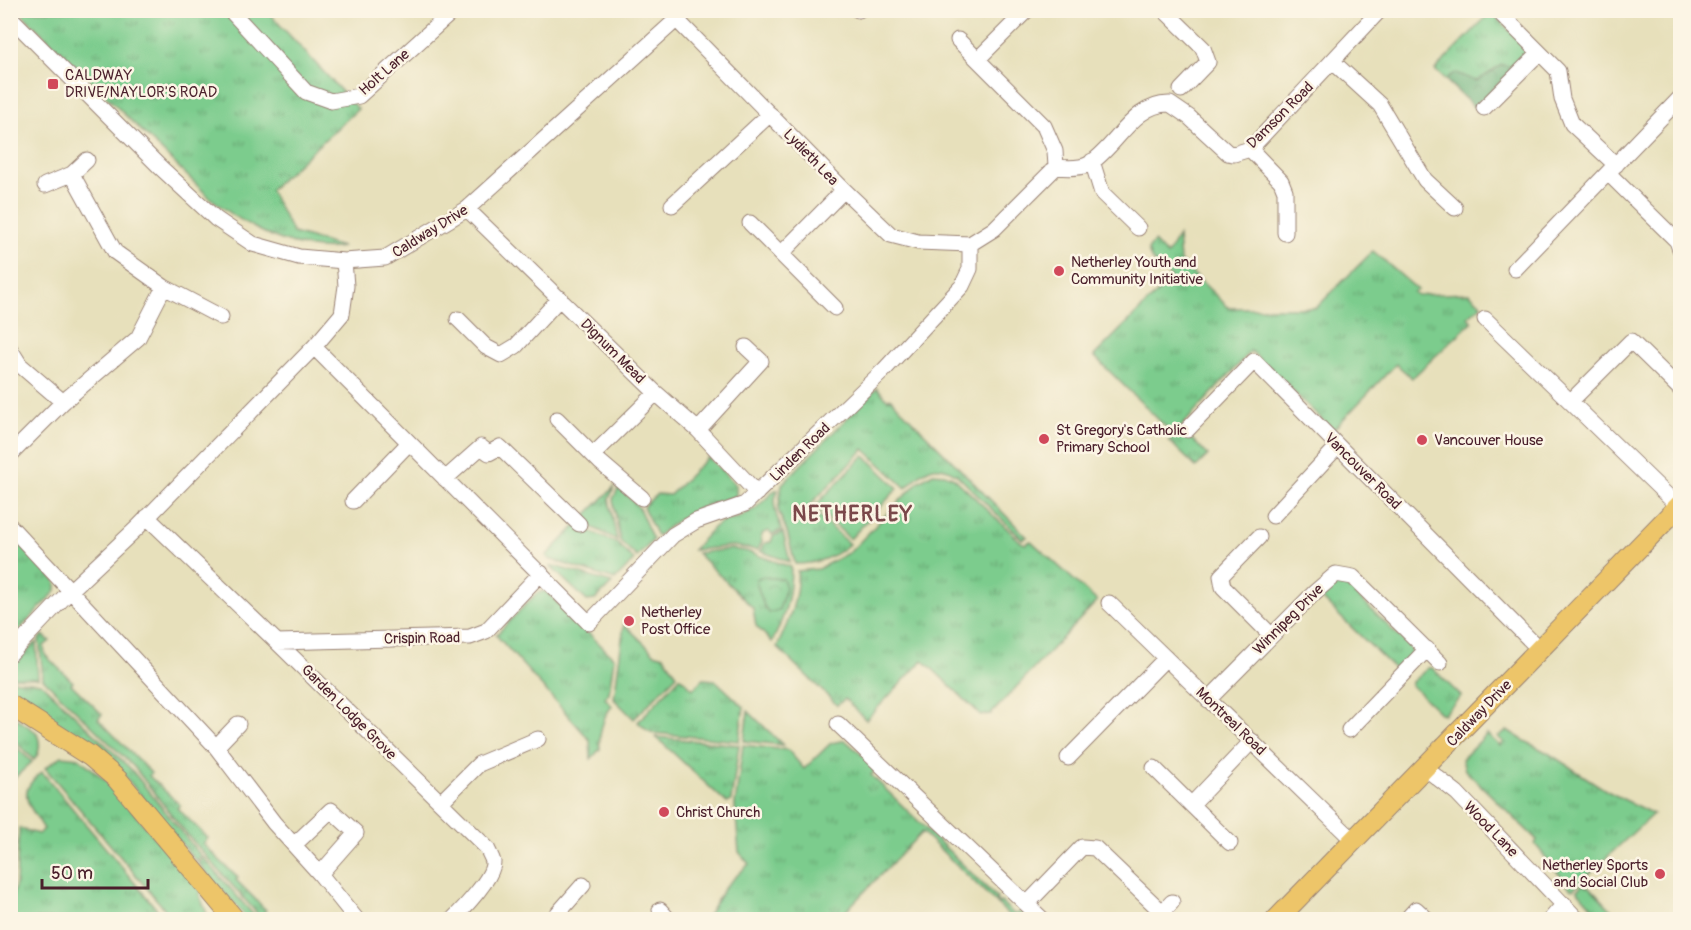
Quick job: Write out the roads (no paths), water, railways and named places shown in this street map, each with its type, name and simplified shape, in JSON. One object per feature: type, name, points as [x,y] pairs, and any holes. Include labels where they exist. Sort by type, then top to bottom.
[{"type":"main road","name":"Caldway Drive","points":[[1276,920],[1680,506]]},
{"type":"main road","points":[[10,705],[90,756],[117,779],[235,920]]},
{"type":"street","name":"Holt Lane","points":[[230,10],[306,92],[331,101],[359,96],[454,10]]},
{"type":"street","points":[[978,59],[1027,10]]},
{"type":"street","points":[[1164,10],[1203,48],[1208,62],[1181,90]]},
{"type":"street","name":"Damson Road","points":[[1092,161],[1131,122],[1152,106],[1162,104],[1170,104],[1189,117],[1228,153],[1234,154],[1250,149],[1380,10]]},
{"type":"street","name":"Lydieth Lea","points":[[681,15],[770,114],[891,235],[918,242],[970,244]]},
{"type":"street","name":"Caldway Drive","points":[[10,17],[152,159],[216,219],[253,244],[299,257],[344,261],[385,258],[467,209],[681,15]]},
{"type":"street","points":[[1502,15],[1558,71],[1562,99],[1572,124],[1679,243]]},
{"type":"street","points":[[958,39],[1044,126],[1055,151],[1056,167]]},
{"type":"street","points":[[1484,108],[1539,53]]},
{"type":"street","points":[[1332,61],[1380,105],[1425,180],[1455,208]]},
{"type":"street","points":[[1515,269],[1680,98]]},
{"type":"street","points":[[672,205],[770,114]]},
{"type":"street","points":[[1250,149],[1281,181],[1285,191],[1285,233]]},
{"type":"street","points":[[45,185],[72,174],[87,160]]},
{"type":"street","points":[[970,244],[994,229],[1056,167],[1082,166],[1092,161],[1101,193],[1138,228]]},
{"type":"street","points":[[72,174],[115,252],[164,288],[220,317]]},
{"type":"street","points":[[781,254],[844,190]]},
{"type":"street","name":"Dignum Mead","points":[[467,209],[656,393],[698,430],[757,493]]},
{"type":"street","points":[[750,224],[835,308]]},
{"type":"street","name":"Linden Road","points":[[541,573],[589,623],[673,535],[696,520],[745,504],[884,370],[963,286],[970,269],[970,244]]},
{"type":"street","points":[[10,654],[70,591],[147,518],[314,346],[342,314],[346,286],[344,261]]},
{"type":"street","points":[[10,455],[63,402],[138,338],[164,288]]},
{"type":"street","points":[[458,319],[486,347],[501,355],[516,346],[560,298]]},
{"type":"street","points":[[1485,319],[1680,506]]},
{"type":"street","points":[[1571,401],[1631,341],[1680,389]]},
{"type":"street","points":[[314,346],[541,573]]},
{"type":"street","points":[[698,430],[760,361],[746,348]]},
{"type":"street","points":[[10,349],[20,365],[63,402]]},
{"type":"street","name":"Vancouver Road","points":[[1187,429],[1254,361],[1539,649]]},
{"type":"street","points":[[593,455],[656,393]]},
{"type":"street","points":[[557,419],[593,455],[642,498]]},
{"type":"street","points":[[353,501],[410,443]]},
{"type":"street","points":[[1273,516],[1338,446]]},
{"type":"street","points":[[446,479],[481,447],[489,453],[500,447],[579,524]]},
{"type":"street","name":"Garden Lodge Grove","points":[[147,518],[487,848],[493,860],[492,868],[457,918]]},
{"type":"street","points":[[10,526],[216,747],[274,823],[357,920]]},
{"type":"street","points":[[1259,537],[1221,576],[1222,587],[1271,635]]},
{"type":"street","name":"Crispin Road","points":[[277,642],[470,637],[486,631],[541,573]]},
{"type":"street","name":"Winnipeg Drive","points":[[1208,700],[1271,635],[1336,574],[1353,577],[1440,663]]},
{"type":"street","name":"Montreal Road","points":[[1109,603],[1353,840]]},
{"type":"street","points":[[1349,730],[1427,649]]},
{"type":"street","points":[[1068,758],[1166,658]]},
{"type":"street","points":[[216,747],[238,724]]},
{"type":"street","points":[[838,724],[1043,920]]},
{"type":"street","points":[[441,802],[479,764],[538,739]]},
{"type":"street","points":[[1192,804],[1252,741]]},
{"type":"street","points":[[1154,768],[1230,843]]},
{"type":"street","name":"Wood Lane","points":[[1425,768],[1457,793],[1578,920]]},
{"type":"street","points":[[294,845],[330,810],[356,833],[320,874]]},
{"type":"street","points":[[1027,904],[1082,848],[1095,848],[1163,911]]},
{"type":"street","points":[[552,920],[583,885]]},
{"type":"street","points":[[1550,920],[1564,904]]},
{"type":"street","points":[[1406,920],[1416,909],[1428,920]]},
{"type":"place","name":"CALDWAY DRIVE/NAYLOR'S ROAD","points":[[53,84]]},
{"type":"place","name":"Netherley Youth and Community Initiative","points":[[1059,271]]},
{"type":"place","name":"St Gregory's Catholic Primary School","points":[[1044,439]]},
{"type":"place","name":"Vancouver House","points":[[1422,440]]},
{"type":"place","name":"Netherley Post Office","points":[[629,621]]},
{"type":"place","name":"Christ Church","points":[[664,812]]},
{"type":"place","name":"Netherley Sports and Social Club","points":[[1660,874]]},
{"type":"district","name":"NETHERLEY","points":[[853,514]]}]
